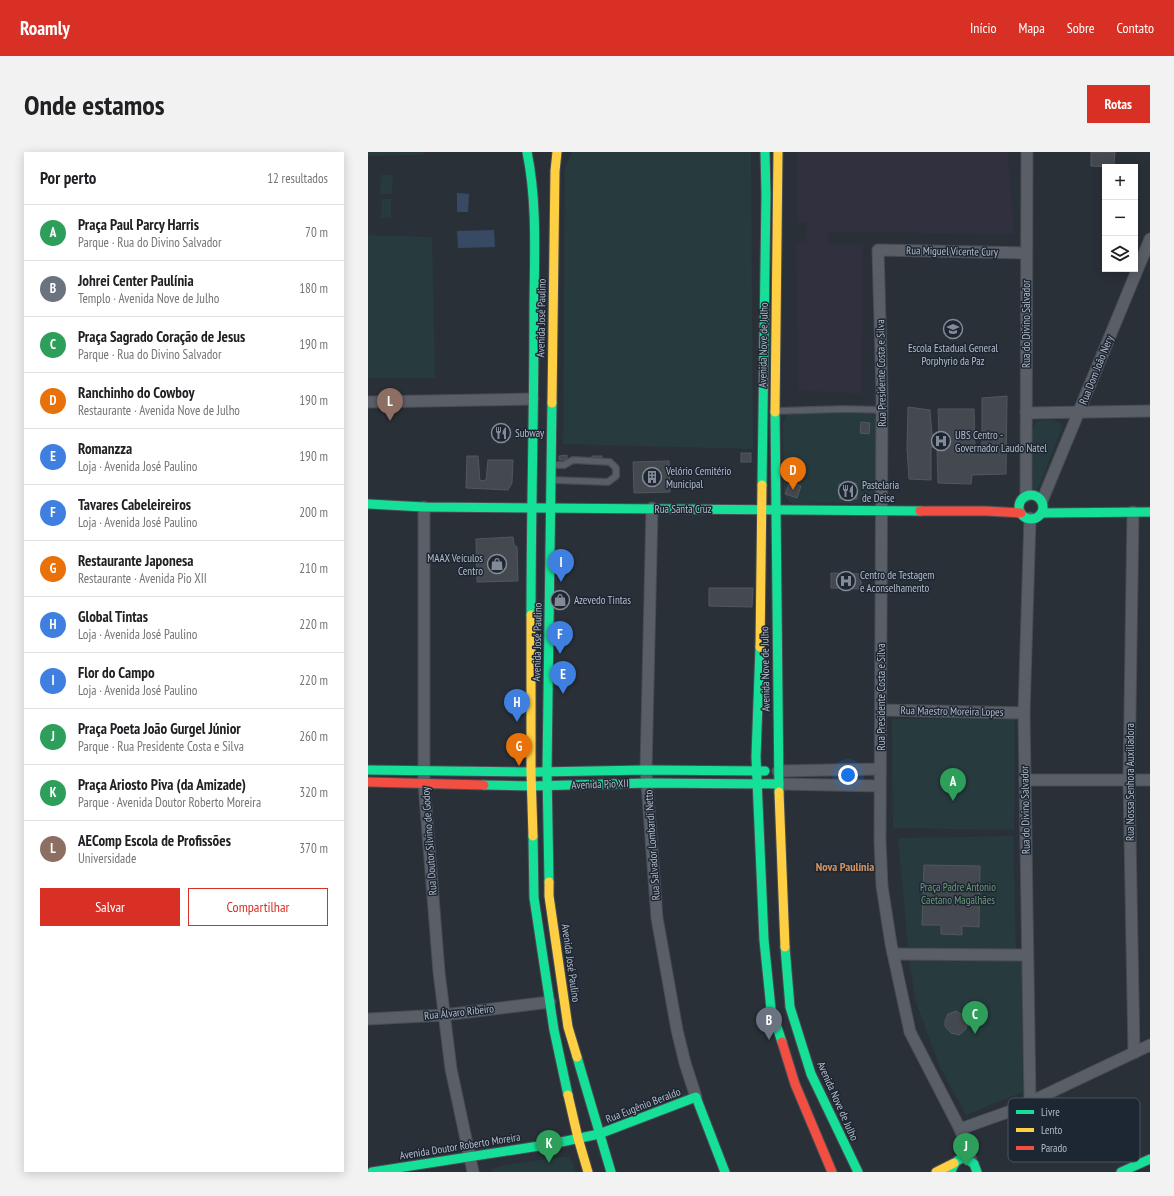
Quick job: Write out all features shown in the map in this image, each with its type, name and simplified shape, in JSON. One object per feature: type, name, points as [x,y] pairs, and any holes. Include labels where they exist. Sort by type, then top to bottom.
[{"type":"street","name":"Avenida José Paulino","points":[[527,152],[531,172],[534,217],[531,508],[531,786],[534,898],[554,1030],[578,1138],[588,1172]]},
{"type":"street","name":"Avenida José Paulino","points":[[556,152],[547,771],[549,888],[568,1027],[611,1172]]},
{"type":"street","name":"Avenida Nove de Julho","points":[[765,152],[766,194],[762,509],[757,771],[764,940],[771,1009],[795,1084],[832,1172]]},
{"type":"street","name":"Avenida Nove de Julho","points":[[778,152],[774,450],[776,509],[778,771],[784,936],[790,1007],[811,1074],[858,1172]]},
{"type":"street","name":"Rua do Divino Salvador","points":[[1026,152],[1024,713],[1030,1098]]},
{"type":"street","points":[[766,194],[778,194]]},
{"type":"street","name":"Rua Dom João Nery","points":[[1042,506],[1150,239]]},
{"type":"street","name":"Rua Miguel Vicente Cury","points":[[878,250],[1026,253]]},
{"type":"street","name":"Rua Presidente Costa e Silva","points":[[878,250],[882,410],[880,769],[880,841],[882,886],[893,954],[910,1032],[960,1129],[974,1165]]},
{"type":"street","points":[[765,260],[777,260]]},
{"type":"street","points":[[368,402],[533,399]]},
{"type":"street","points":[[1026,413],[1150,411]]},
{"type":"street","points":[[1024,508],[1033,495],[1040,498],[1042,506],[1058,512],[1150,512]]},
{"type":"street","name":"Rua Santa Cruz","points":[[368,510],[373,504],[424,507],[986,511],[1024,508],[1035,518],[1042,506]]},
{"type":"street","name":"Rua Doutor Silvino de Godoy","points":[[424,507],[424,783],[439,972],[444,1015],[451,1069],[473,1172]]},
{"type":"street","name":"Rua Salvador Lombardi Netto","points":[[652,508],[646,770],[657,918],[677,1030],[685,1063],[696,1098],[725,1172]]},
{"type":"street","name":"Rua Nossa Senhora Auxiliadora","points":[[1133,512],[1129,780],[1134,1053]]},
{"type":"street","name":"Rua Maestro Moreira Lopes","points":[[881,710],[1024,713]]},
{"type":"street","name":"Avenida Pio XII","points":[[368,770],[531,772],[880,769]]},
{"type":"street","points":[[587,771],[588,784]]},
{"type":"street","points":[[1025,780],[1150,780]]},
{"type":"street","name":"Avenida Pio XII","points":[[368,782],[531,786],[648,783],[880,786]]},
{"type":"street","points":[[893,954],[1027,955]]},
{"type":"street","name":"Rua Álvaro Ribeiro","points":[[368,1019],[444,1015],[550,1002]]},
{"type":"street","points":[[1038,1098],[1150,1045]]},
{"type":"street","name":"Rua Eugênio Beraldo","points":[[599,1134],[696,1098]]},
{"type":"street","points":[[954,1165],[960,1129],[1008,1112]]},
{"type":"street","name":"Avenida Doutor Roberto Moreira","points":[[372,1172],[421,1168],[470,1156],[552,1144],[599,1134]]},
{"type":"street","points":[[936,1172],[954,1165],[962,1158],[974,1165],[980,1172]]},
{"type":"street","points":[[1121,1172],[1150,1159]]},
{"type":"street","points":[[1133,1166],[1139,1167],[1145,1172]]},
{"type":"lane","points":[[775,412],[844,409],[882,410]]},
{"type":"lane","points":[[551,465],[564,465],[573,460],[610,462],[616,468],[616,476],[608,482],[551,480]]},
{"type":"shaded area","points":[[797,152],[1008,152],[1014,234],[828,232],[827,244],[863,245],[861,394],[798,390],[796,243],[806,243],[807,222],[797,223]]},
{"type":"green space","points":[[368,152],[424,152],[424,155],[368,156]]},
{"type":"green space","points":[[572,152],[751,152],[753,449],[563,444],[565,168]]},
{"type":"green space","points":[[381,175],[393,175],[392,194],[380,194]]},
{"type":"green space","points":[[382,199],[391,199],[391,218],[381,218]]},
{"type":"green space","points":[[368,235],[432,237],[435,378],[368,378]]},
{"type":"green space","points":[[789,413],[874,415],[876,420],[876,488],[874,495],[870,500],[866,503],[793,504],[788,500],[784,492],[783,423]]},
{"type":"green space","points":[[1053,420],[1061,424],[1062,428],[1038,489],[1035,490],[1033,488],[1033,429],[1036,422]]},
{"type":"green space","points":[[1015,717],[1014,830],[893,828],[892,719]]},
{"type":"green space","name":"Praça Padre Antonio Caetano Magalhães","points":[[1013,836],[1016,951],[908,947],[898,838]]},
{"type":"green space","points":[[909,960],[1021,961],[1023,1092],[966,1115],[940,1067],[916,1002]]},
{"type":"green space","points":[[570,1156],[576,1172],[491,1172],[492,1169],[505,1165]]},
{"type":"water","points":[[457,193],[469,194],[468,212],[457,212]]},
{"type":"water","points":[[494,230],[495,247],[458,248],[457,231]]},
{"type":"water","points":[[955,770],[959,772],[961,776],[959,780],[955,782],[951,780],[949,776],[951,772]]},
{"type":"building","points":[[1091,152],[1115,152],[1114,164],[1102,164],[1102,166],[1091,166]]},
{"type":"building","name":"UBS Centro - Governador Laudo Natel","points":[[1007,396],[1006,474],[972,475],[971,484],[938,483],[937,448],[931,447],[931,480],[909,479],[907,448],[908,407],[930,410],[932,435],[939,434],[938,409],[974,409],[975,449],[982,448],[982,398]]},
{"type":"building","points":[[861,422],[870,423],[869,434],[860,433]]},
{"type":"building","points":[[741,453],[751,453],[751,462],[741,462]]},
{"type":"building","points":[[567,455],[567,460],[559,460],[559,456]]},
{"type":"building","points":[[467,456],[478,456],[480,481],[486,480],[488,460],[513,460],[512,483],[508,490],[466,488]]},
{"type":"building","points":[[592,456],[602,456],[602,459],[592,459]]},
{"type":"building","name":"Velório Cemitério Municipal","points":[[669,461],[670,492],[634,493],[633,462]]},
{"type":"building","points":[[790,481],[801,486],[797,498],[785,494]]},
{"type":"building","name":"Pastelaria de Deise","points":[[856,483],[857,499],[840,499],[839,484]]},
{"type":"building","name":"MAAX Veículos Centro","points":[[513,537],[514,545],[517,547],[518,581],[477,582],[476,539]]},
{"type":"building","name":"Centro de Testagem e Aconselhamento","points":[[831,573],[861,574],[861,589],[831,588]]},
{"type":"building","points":[[709,588],[753,588],[752,607],[709,606]]},
{"type":"building","points":[[924,865],[980,866],[979,927],[962,926],[962,935],[941,934],[941,925],[922,925]]},
{"type":"building","points":[[956,1011],[964,1016],[967,1022],[966,1029],[959,1035],[951,1033],[945,1026],[945,1021],[948,1014]]},
{"type":"traffic: fast","points":[[527,152],[533,192],[535,233],[531,615]]},
{"type":"traffic: fast","points":[[762,485],[766,194],[765,152]]},
{"type":"traffic: fast","points":[[549,882],[547,771],[552,403]]},
{"type":"traffic: fast","points":[[775,412],[779,792]]},
{"type":"traffic: fast","points":[[1031,495],[1036,496],[1042,502],[1043,507],[1042,512],[1036,518],[1031,519],[1026,518],[1020,512],[1019,507],[1020,502],[1026,496],[1031,495]]},
{"type":"traffic: fast","points":[[368,504],[424,507],[920,511]]},
{"type":"traffic: fast","points":[[1042,513],[1150,512]]},
{"type":"traffic: fast","points":[[760,647],[756,757],[764,940],[771,1009],[782,1042]]},
{"type":"traffic: fast","points":[[368,770],[538,772],[646,770],[765,771]]},
{"type":"traffic: fast","points":[[484,785],[531,786],[648,783],[779,784]]},
{"type":"traffic: fast","points":[[533,836],[534,898],[554,1030],[568,1095]]},
{"type":"traffic: fast","points":[[785,947],[790,1007],[811,1074],[858,1172]]},
{"type":"traffic: fast","points":[[577,1057],[611,1172]]},
{"type":"traffic: fast","points":[[372,1172],[552,1144],[599,1134],[696,1097],[725,1172]]},
{"type":"traffic: fast","points":[[951,1172],[957,1161],[960,1159],[966,1159],[974,1164],[977,1172]]},
{"type":"traffic: fast","points":[[1121,1172],[1150,1159]]},
{"type":"traffic: slow","points":[[552,403],[555,171],[557,152]]},
{"type":"traffic: slow","points":[[775,412],[778,152]]},
{"type":"traffic: slow","points":[[760,647],[762,485]]},
{"type":"traffic: slow","points":[[531,615],[531,772],[533,836]]},
{"type":"traffic: slow","points":[[779,792],[785,947]]},
{"type":"traffic: slow","points":[[549,882],[549,896],[568,1027],[577,1057]]},
{"type":"traffic: slow","points":[[568,1095],[588,1172]]},
{"type":"traffic: slow","points":[[936,1172],[954,1163]]},
{"type":"traffic: jam","points":[[920,511],[986,511],[1021,513]]},
{"type":"traffic: jam","points":[[368,782],[484,785]]},
{"type":"traffic: jam","points":[[782,1042],[795,1084],[832,1172]]},
{"type":"place","name":"Escola Estadual General Porphyrio da Paz","points":[[953,329]]},
{"type":"place","name":"AEComp Escola de Profissões","points":[[390,421]]},
{"type":"place","name":"Subway","points":[[501,433]]},
{"type":"place","name":"UBS Centro - Governador Laudo Natel","points":[[941,441]]},
{"type":"place","name":"Velório Cemitério Municipal","points":[[652,477]]},
{"type":"place","name":"Ranchinho do Cowboy","points":[[793,490]]},
{"type":"place","name":"Pastelaria de Deise","points":[[848,491]]},
{"type":"place","name":"MAAX Veículos Centro","points":[[497,564]]},
{"type":"place","name":"Centro de Testagem e Aconselhamento","points":[[846,581]]},
{"type":"place","name":"Flor do Campo","points":[[561,582]]},
{"type":"place","name":"Azevedo Tintas","points":[[560,600]]},
{"type":"place","name":"Tavares Cabeleireiros","points":[[560,654]]},
{"type":"place","name":"Romanzza","points":[[563,694]]},
{"type":"place","name":"Global Tintas","points":[[517,722]]},
{"type":"place","name":"Restaurante Japonesa","points":[[519,766]]},
{"type":"place","name":"Praça Paul Parcy Harris","points":[[953,801]]},
{"type":"place","name":"Praça Sagrado Coração de Jesus","points":[[975,1034]]},
{"type":"place","name":"Johrei Center Paulínia","points":[[769,1040]]},
{"type":"place","name":"Praça Ariosto Piva (da Amizade)","points":[[549,1163]]},
{"type":"place","name":"Praça Poeta João Gurgel Júnior","points":[[966,1166]]},
{"type":"district","name":"Nova Paulínia","points":[[845,867]]}]
